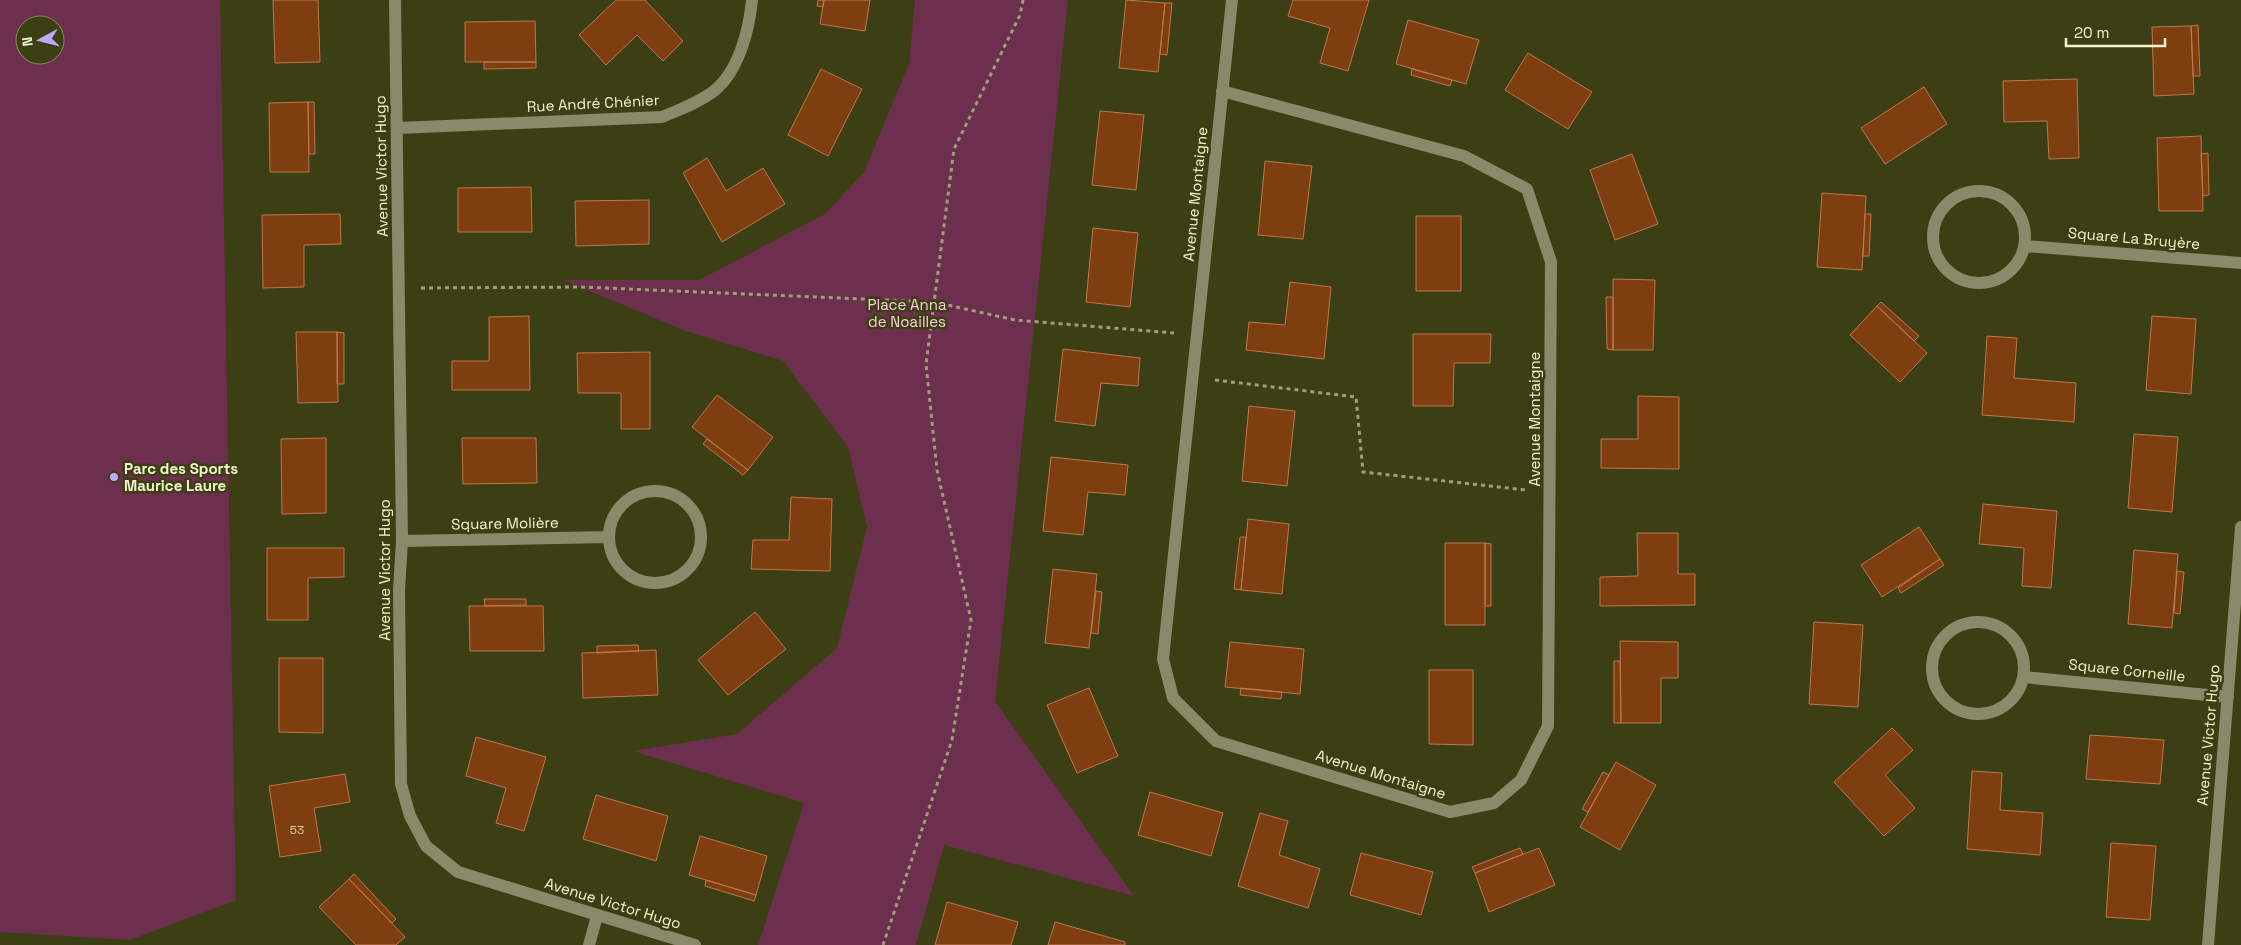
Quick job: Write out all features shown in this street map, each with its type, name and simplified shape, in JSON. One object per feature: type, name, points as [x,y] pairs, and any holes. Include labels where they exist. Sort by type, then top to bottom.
[{"type":"street","name":"Avenue Victor Hugo","points":[[395,0],[402,541],[399,590],[401,784],[410,816],[426,846],[458,872],[695,945]]},
{"type":"street","name":"Rue André Chénier","points":[[398,128],[662,117],[691,105],[715,90],[734,66],[749,29],[752,0]]},
{"type":"street","name":"Avenue Montaigne","points":[[1222,91],[1464,156],[1527,189],[1551,262],[1548,726],[1521,780],[1494,803],[1450,812],[1216,741],[1173,698],[1163,659],[1222,91],[1232,0]]},
{"type":"street","points":[[1970,191],[1985,191],[2000,195],[2012,204],[2021,216],[2025,230],[2025,246],[2019,260],[2010,272],[1996,280],[1981,284],[1966,282],[1952,275],[1941,264],[1934,250],[1933,234],[1936,219],[1944,206],[1956,197],[1970,191]]},
{"type":"street","name":"Square La Bruyère","points":[[2025,246],[2241,263]]},
{"type":"street","points":[[660,490],[674,494],[687,503],[696,515],[701,530],[701,545],[696,560],[687,571],[674,580],[659,583],[630,576],[619,566],[612,552],[609,538],[611,522],[618,508],[630,498],[644,492],[660,490]]},
{"type":"street","name":"Avenue Victor Hugo","points":[[2208,945],[2241,527]]},
{"type":"street","name":"Square Molière","points":[[402,541],[609,538]]},
{"type":"street","points":[[1984,622],[1998,626],[2015,641],[2024,662],[2023,677],[2018,691],[2008,704],[1995,712],[1980,715],[1964,713],[1951,706],[1939,695],[1933,681],[1931,666],[1935,650],[1943,637],[1954,628],[1969,623],[1984,622]]},
{"type":"street","name":"Square Corneille","points":[[2023,677],[2228,697]]},
{"type":"street","points":[[589,945],[597,916]]},
{"type":"path","points":[[883,945],[952,740],[971,620],[937,470],[926,364],[954,150],[1020,15],[1023,0]]},
{"type":"path","points":[[399,288],[581,287],[934,302],[1014,320],[1197,335]]},
{"type":"path","points":[[1192,378],[1356,397],[1363,472],[1550,492]]},
{"type":"green space","name":"Parc des Sports Maurice Laure","points":[[0,0],[220,0],[236,900],[130,940],[0,932]]},
{"type":"green space","name":"Place Anna de Noailles","points":[[915,0],[1068,0],[995,701],[1134,896],[944,845],[916,945],[758,945],[804,803],[633,751],[737,734],[837,648],[867,527],[848,447],[783,361],[686,331],[563,280],[699,280],[825,214],[864,172],[909,64]]},
{"type":"building","points":[[273,0],[318,0],[320,62],[275,63]]},
{"type":"building","points":[[616,0],[645,0],[683,41],[663,61],[637,35],[606,65],[579,35]]},
{"type":"building","points":[[818,0],[824,0],[823,7],[817,6]]},
{"type":"building","points":[[824,0],[870,0],[865,31],[820,24]]},
{"type":"building","points":[[1126,0],[1165,3],[1158,72],[1119,68]]},
{"type":"building","points":[[1293,0],[1369,0],[1348,71],[1320,63],[1330,28],[1288,16]]},
{"type":"building","points":[[1165,3],[1172,3],[1167,55],[1160,54]]},
{"type":"building","points":[[1408,20],[1479,40],[1466,84],[1396,64]]},
{"type":"building","points":[[535,21],[536,62],[465,62],[465,22]]},
{"type":"building","points":[[2198,25],[2200,76],[2193,76],[2191,26]]},
{"type":"building","points":[[2191,26],[2194,94],[2154,96],[2152,27]]},
{"type":"building","points":[[1528,53],[1592,92],[1568,129],[1505,90]]},
{"type":"building","points":[[484,62],[536,62],[536,68],[484,69]]},
{"type":"building","points":[[821,69],[862,89],[828,156],[788,135]]},
{"type":"building","points":[[1412,69],[1452,80],[1450,86],[1411,75]]},
{"type":"building","points":[[2077,79],[2079,158],[2049,159],[2047,121],[2004,122],[2003,81]]},
{"type":"building","points":[[1924,87],[1947,124],[1885,164],[1861,128]]},
{"type":"building","points":[[308,102],[309,172],[270,172],[269,103]]},
{"type":"building","points":[[308,102],[314,102],[315,154],[309,154]]},
{"type":"building","points":[[1100,111],[1144,115],[1136,190],[1092,185]]},
{"type":"building","points":[[2201,136],[2203,211],[2159,211],[2157,138]]},
{"type":"building","points":[[2208,153],[2209,195],[2203,196],[2201,154]]},
{"type":"building","points":[[1632,154],[1658,224],[1615,240],[1590,170]]},
{"type":"building","points":[[707,158],[726,191],[763,168],[785,204],[722,242],[683,173]]},
{"type":"building","points":[[1265,161],[1312,166],[1303,239],[1258,235]]},
{"type":"building","points":[[531,187],[532,232],[458,232],[458,188]]},
{"type":"building","points":[[1822,193],[1866,196],[1862,270],[1817,267]]},
{"type":"building","points":[[649,200],[649,244],[576,246],[575,201]]},
{"type":"building","points":[[340,214],[341,244],[304,245],[304,287],[263,288],[262,215]]},
{"type":"building","points":[[1865,214],[1871,214],[1869,256],[1863,256]]},
{"type":"building","points":[[1416,216],[1461,216],[1461,291],[1416,291]]},
{"type":"building","points":[[1093,228],[1138,233],[1130,307],[1086,302]]},
{"type":"building","points":[[1613,279],[1655,280],[1653,350],[1613,350]]},
{"type":"building","points":[[1290,282],[1331,287],[1324,359],[1246,350],[1249,322],[1285,325]]},
{"type":"building","points":[[1606,297],[1613,297],[1613,350],[1607,349]]},
{"type":"building","points":[[1881,302],[1919,336],[1914,341],[1877,306]]},
{"type":"building","points":[[1877,306],[1927,353],[1900,382],[1850,335]]},
{"type":"building","points":[[529,316],[530,390],[452,390],[452,361],[489,361],[489,317]]},
{"type":"building","points":[[2152,316],[2196,319],[2191,394],[2146,390]]},
{"type":"building","points":[[296,332],[337,332],[338,402],[298,403]]},
{"type":"building","points":[[337,332],[344,333],[344,384],[337,384]]},
{"type":"building","points":[[1413,334],[1491,334],[1490,363],[1454,363],[1453,406],[1413,406]]},
{"type":"building","points":[[1987,336],[2017,338],[2014,378],[2076,383],[2074,422],[1982,415]]},
{"type":"building","points":[[1063,349],[1140,358],[1138,386],[1101,383],[1095,426],[1055,421]]},
{"type":"building","points":[[650,352],[650,429],[621,429],[621,393],[578,393],[577,353]]},
{"type":"building","points":[[717,395],[773,437],[748,470],[692,427]]},
{"type":"building","points":[[1638,396],[1679,397],[1679,469],[1601,468],[1601,439],[1638,439]]},
{"type":"building","points":[[1249,406],[1295,411],[1287,486],[1242,481]]},
{"type":"building","points":[[2134,434],[2178,437],[2172,512],[2128,508]]},
{"type":"building","points":[[326,438],[326,513],[282,514],[281,439]]},
{"type":"building","points":[[462,438],[536,438],[537,483],[463,484]]},
{"type":"building","points":[[707,439],[748,470],[743,475],[703,444]]},
{"type":"building","points":[[1051,457],[1128,465],[1125,495],[1088,492],[1083,535],[1043,531]]},
{"type":"building","points":[[791,497],[832,499],[830,571],[751,569],[753,540],[789,540]]},
{"type":"building","points":[[1983,504],[2057,511],[2051,588],[2022,586],[2024,548],[1979,544]]},
{"type":"building","points":[[1248,519],[1289,524],[1282,594],[1241,590]]},
{"type":"building","points":[[1919,527],[1940,559],[1882,597],[1861,565]]},
{"type":"building","points":[[1637,533],[1678,533],[1678,574],[1695,574],[1695,605],[1600,606],[1600,577],[1638,576]]},
{"type":"building","points":[[1240,537],[1246,537],[1241,590],[1234,589]]},
{"type":"building","points":[[1445,543],[1485,543],[1485,625],[1445,625]]},
{"type":"building","points":[[1485,543],[1491,544],[1491,606],[1485,606]]},
{"type":"building","points":[[267,548],[344,548],[344,577],[308,578],[308,620],[267,620]]},
{"type":"building","points":[[2134,550],[2178,554],[2172,628],[2128,624]]},
{"type":"building","points":[[1940,559],[1944,565],[1901,593],[1898,588]]},
{"type":"building","points":[[1053,569],[1097,574],[1089,648],[1045,643]]},
{"type":"building","points":[[2177,571],[2184,572],[2180,614],[2174,613]]},
{"type":"building","points":[[1096,591],[1102,592],[1098,634],[1091,633]]},
{"type":"building","points":[[484,599],[526,599],[526,605],[485,606]]},
{"type":"building","points":[[469,606],[543,606],[544,651],[470,651]]},
{"type":"building","points":[[755,612],[786,649],[728,695],[698,660]]},
{"type":"building","points":[[1814,622],[1863,625],[1858,707],[1809,704]]},
{"type":"building","points":[[1620,641],[1678,642],[1678,678],[1661,678],[1661,723],[1621,723]]},
{"type":"building","points":[[1230,642],[1304,649],[1300,694],[1225,687]]},
{"type":"building","points":[[638,645],[639,651],[597,653],[597,646]]},
{"type":"building","points":[[656,650],[658,695],[583,698],[582,653]]},
{"type":"building","points":[[279,658],[323,658],[323,733],[279,732]]},
{"type":"building","points":[[1614,661],[1620,661],[1621,723],[1614,723]]},
{"type":"building","points":[[1429,670],[1473,670],[1473,745],[1429,744]]},
{"type":"building","points":[[1089,688],[1118,756],[1077,773],[1047,705]]},
{"type":"building","points":[[1241,688],[1282,692],[1281,699],[1240,695]]},
{"type":"building","points":[[1892,728],[1913,750],[1885,775],[1915,808],[1884,836],[1834,782]]},
{"type":"building","points":[[2090,735],[2164,740],[2160,784],[2086,779]]},
{"type":"building","points":[[476,737],[546,757],[524,831],[496,823],[506,788],[466,776]]},
{"type":"building","points":[[1616,762],[1656,785],[1620,850],[1580,827]]},
{"type":"building","points":[[1972,771],[2002,773],[2000,810],[2043,813],[2040,855],[1967,849]]},
{"type":"building","points":[[1603,772],[1609,775],[1588,812],[1582,809]]},
{"type":"building","points":[[345,774],[350,802],[314,808],[321,851],[280,857],[269,786]]},
{"type":"building","points":[[1150,792],[1223,813],[1211,856],[1138,835]]},
{"type":"building","points":[[596,795],[668,816],[656,861],[583,839]]},
{"type":"building","points":[[1260,813],[1288,821],[1279,855],[1320,869],[1308,908],[1238,886]]},
{"type":"building","points":[[700,836],[767,856],[756,895],[689,875]]},
{"type":"building","points":[[2111,843],[2156,846],[2150,920],[2106,917]]},
{"type":"building","points":[[1520,848],[1523,854],[1475,873],[1472,867]]},
{"type":"building","points":[[1539,848],[1555,885],[1489,912],[1475,873]]},
{"type":"building","points":[[1361,853],[1433,872],[1421,915],[1350,895]]},
{"type":"building","points":[[354,874],[396,919],[392,923],[349,879]]},
{"type":"building","points":[[349,879],[405,937],[396,945],[356,945],[319,907]]},
{"type":"building","points":[[706,880],[756,895],[754,901],[705,886]]},
{"type":"building","points":[[947,902],[1018,922],[1011,945],[935,945]]},
{"type":"building","points":[[1055,922],[1125,942],[1125,945],[1048,945]]},
{"type":"place","name":"Parc des Sports Maurice Laure","points":[[114,477]]}]
